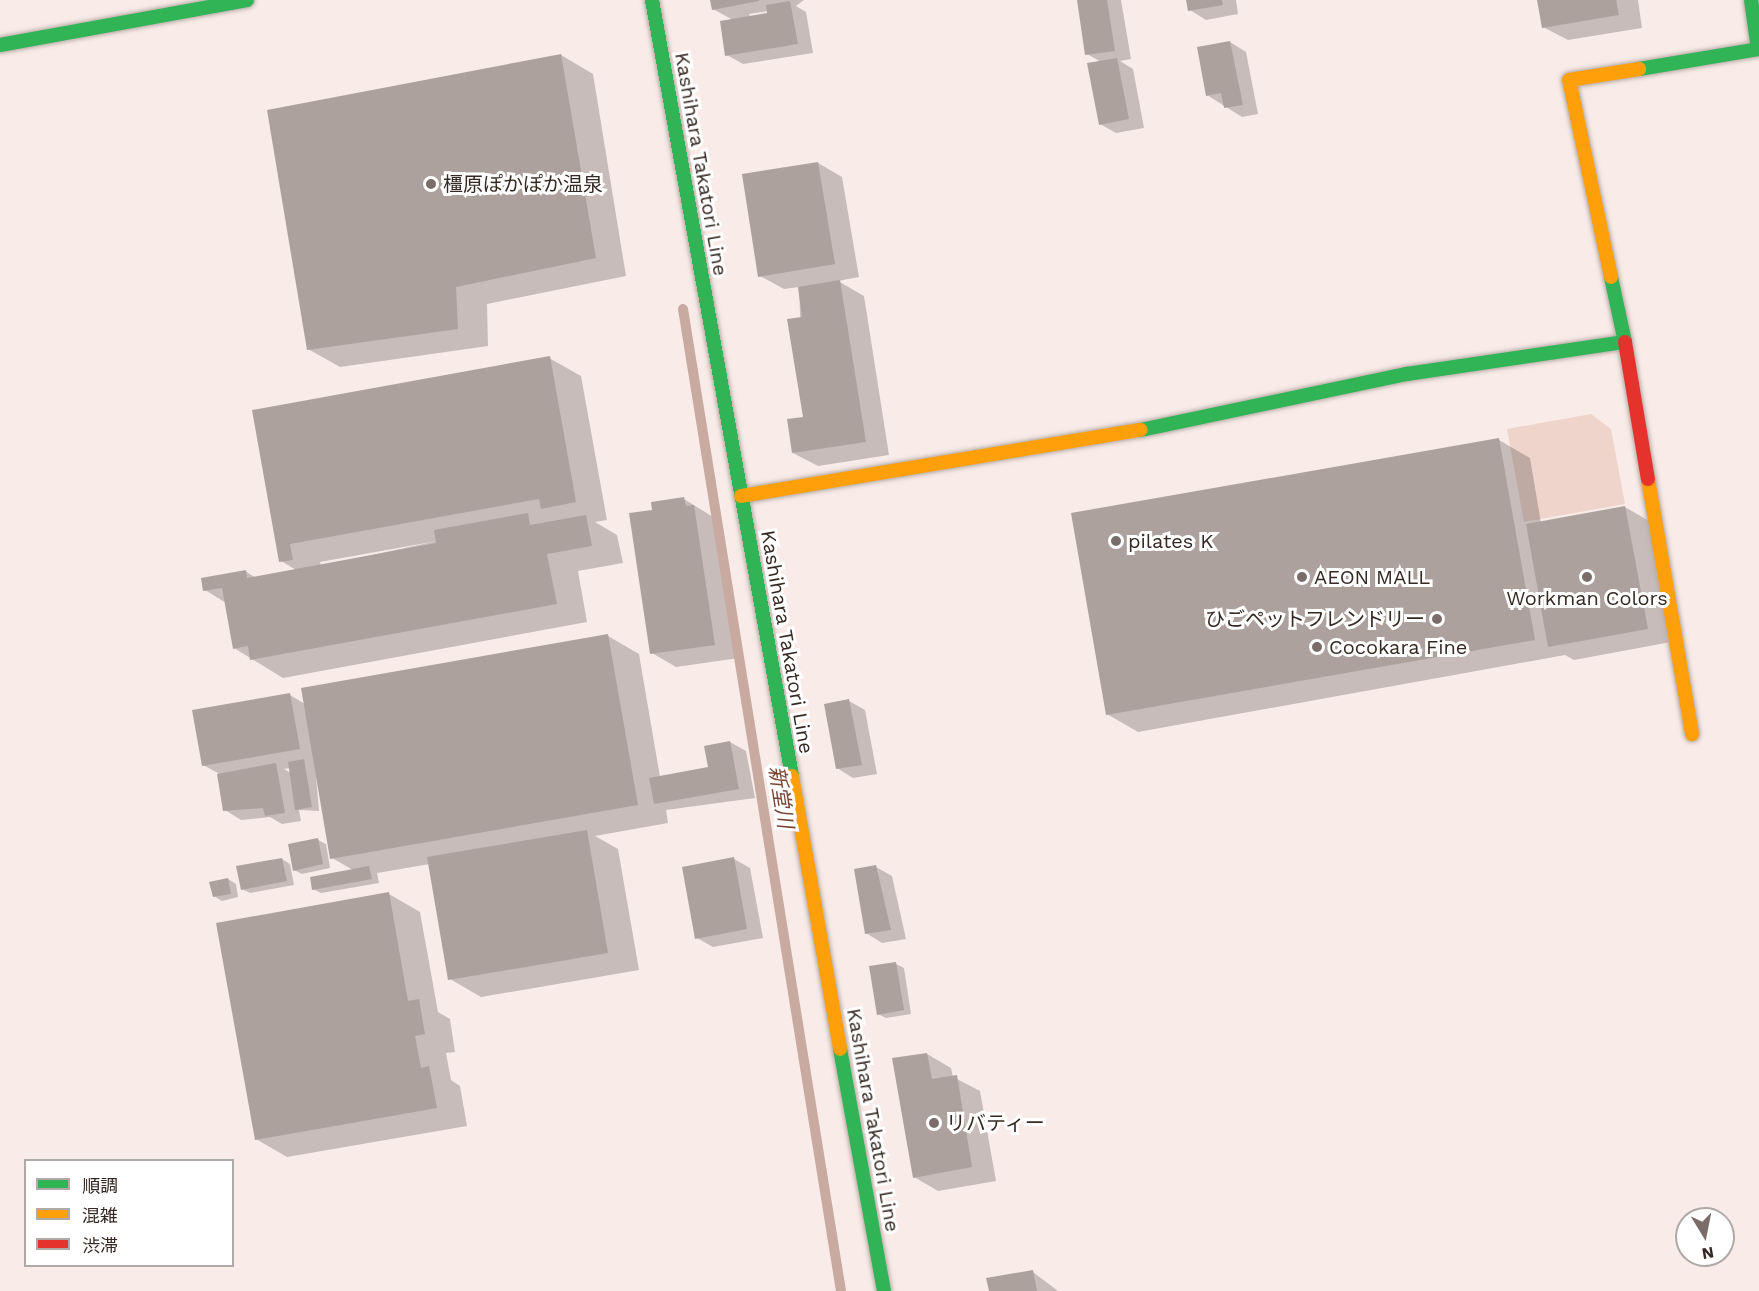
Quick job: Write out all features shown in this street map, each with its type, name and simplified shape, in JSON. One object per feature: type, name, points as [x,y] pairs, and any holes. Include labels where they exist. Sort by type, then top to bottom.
[{"type":"street","points":[[0,45],[247,0]]},
{"type":"street","name":"Kashihara Takatori Line","points":[[652,0],[884,1291]]},
{"type":"street","points":[[1692,734],[1625,342],[1569,80],[1758,49],[1751,0]]},
{"type":"street","points":[[741,496],[1194,421],[1407,374],[1625,342]]},
{"type":"shaded area","points":[[1591,414],[1611,429],[1625,504],[1524,522],[1507,429]]},
{"type":"building","points":[[710,0],[759,0],[759,1],[712,10]]},
{"type":"building","points":[[1077,0],[1107,0],[1115,51],[1085,55]]},
{"type":"building","points":[[1186,0],[1222,0],[1223,5],[1188,11]]},
{"type":"building","points":[[1537,0],[1616,0],[1619,15],[1542,28]]},
{"type":"building","points":[[790,1],[798,44],[725,56],[720,21],[767,13],[766,5]]},
{"type":"building","points":[[1230,41],[1243,105],[1224,108],[1221,93],[1206,96],[1197,47]]},
{"type":"building","name":"橿原ぽかぽか温泉","points":[[561,54],[596,258],[456,287],[458,329],[307,350],[267,110]]},
{"type":"building","points":[[1117,58],[1129,119],[1099,125],[1087,63]]},
{"type":"building","points":[[818,162],[835,264],[758,277],[742,174]]},
{"type":"building","points":[[840,280],[866,442],[792,453],[787,419],[803,417],[787,319],[802,317],[798,287]]},
{"type":"building","points":[[550,356],[576,502],[541,509],[539,499],[290,544],[293,560],[279,562],[252,410]]},
{"type":"building","name":"AEON MALL","points":[[1499,438],[1535,640],[1106,715],[1071,513]]},
{"type":"building","points":[[684,497],[686,506],[694,505],[715,645],[650,654],[629,513],[652,510],[651,502]]},
{"type":"building","name":"Workman Colors","points":[[1625,506],[1648,629],[1548,647],[1526,524]]},
{"type":"building","points":[[528,513],[530,525],[586,515],[592,546],[547,554],[557,604],[250,660],[248,646],[233,649],[222,588],[203,591],[201,578],[246,570],[247,578],[436,543],[434,530]]},
{"type":"building","points":[[608,634],[638,805],[330,859],[301,688]]},
{"type":"building","points":[[290,693],[300,749],[202,766],[192,710]]},
{"type":"building","points":[[849,699],[862,765],[836,769],[824,704]]},
{"type":"building","points":[[730,741],[739,789],[654,804],[649,778],[708,767],[704,746]]},
{"type":"building","points":[[304,759],[312,807],[295,810],[288,762]]},
{"type":"building","points":[[276,763],[285,813],[265,816],[263,808],[223,811],[217,774]]},
{"type":"building","points":[[587,830],[608,953],[448,980],[427,857]]},
{"type":"building","points":[[318,838],[323,864],[293,871],[288,844]]},
{"type":"building","points":[[734,857],[747,929],[695,939],[682,867]]},
{"type":"building","points":[[282,858],[287,881],[241,890],[236,866]]},
{"type":"building","points":[[876,865],[891,930],[865,934],[854,869]]},
{"type":"building","points":[[369,866],[372,879],[312,890],[310,877]]},
{"type":"building","points":[[228,878],[231,894],[213,897],[209,882]]},
{"type":"building","points":[[389,892],[408,1001],[419,999],[425,1034],[415,1036],[421,1068],[429,1066],[437,1108],[255,1140],[216,923]]},
{"type":"building","points":[[896,962],[904,1010],[877,1015],[869,966]]},
{"type":"building","name":"リバティー","points":[[927,1053],[932,1079],[957,1075],[972,1167],[913,1178],[892,1058]]},
{"type":"building","points":[[1033,1270],[1037,1291],[989,1291],[986,1278]]},
{"type":"waterway","name":"新堂川","points":[[683,309],[841,1291]]},
{"type":"traffic: fast","points":[[0,45],[247,0]]},
{"type":"traffic: fast","points":[[652,0],[792,776]]},
{"type":"traffic: fast","points":[[1639,69],[1758,49],[1751,0]]},
{"type":"traffic: fast","points":[[1141,430],[1407,374],[1625,342],[1611,277]]},
{"type":"traffic: fast","points":[[840,1049],[884,1291]]},
{"type":"traffic: slow","points":[[1611,277],[1569,80],[1639,69]]},
{"type":"traffic: slow","points":[[741,496],[1141,430]]},
{"type":"traffic: slow","points":[[1648,479],[1692,734]]},
{"type":"traffic: slow","points":[[792,776],[840,1049]]},
{"type":"traffic: jam","points":[[1625,342],[1648,479]]},
{"type":"place","name":"橿原ぽかぽか温泉","points":[[431,184]]},
{"type":"place","name":"pilates K","points":[[1116,541]]},
{"type":"place","name":"AEON MALL","points":[[1302,577]]},
{"type":"place","name":"Workman Colors","points":[[1587,577]]},
{"type":"place","name":"ひごペットフレンドリー","points":[[1437,619]]},
{"type":"place","name":"Cocokara Fine","points":[[1317,647]]},
{"type":"place","name":"リバティー","points":[[934,1123]]}]
